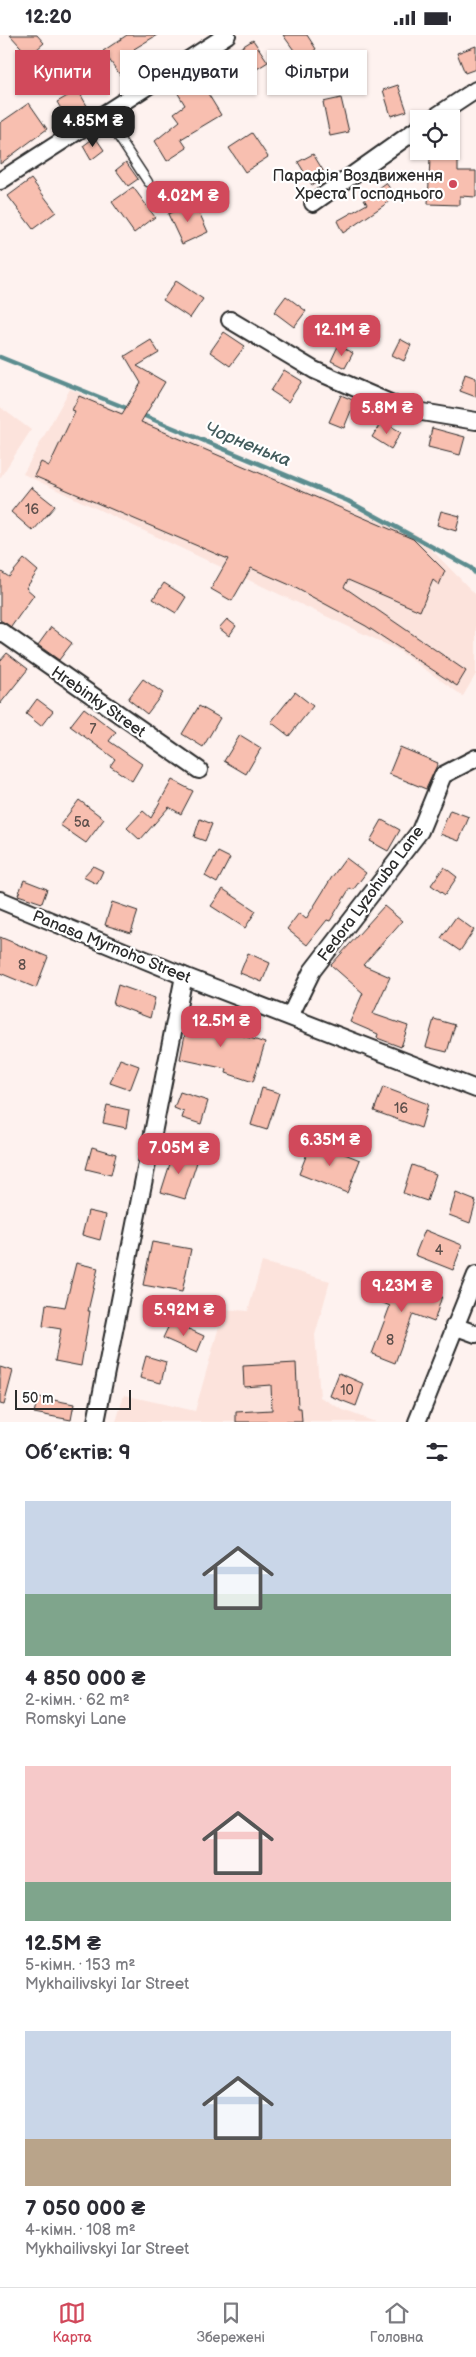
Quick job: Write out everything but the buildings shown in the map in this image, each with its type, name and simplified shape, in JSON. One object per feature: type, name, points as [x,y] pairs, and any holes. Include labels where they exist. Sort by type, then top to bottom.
[{"type":"street","points":[[0,181],[227,35]]},
{"type":"street","points":[[446,110],[476,90]]},
{"type":"street","points":[[313,203],[410,134]]},
{"type":"street","points":[[230,320],[314,370],[404,409],[476,421]]},
{"type":"street","name":"Hrebinky Street","points":[[0,631],[199,770]]},
{"type":"street","name":"Fedora Lyzohuba Lane","points":[[290,1016],[312,971],[420,831],[443,775],[476,758]]},
{"type":"street","name":"Panasa Myrnoho Street","points":[[0,900],[184,976],[476,1089]]},
{"type":"street","points":[[96,1422],[184,976]]},
{"type":"street","points":[[417,1422],[476,1275]]},
{"type":"street","points":[[454,1326],[476,1334]]},
{"type":"lane","points":[[104,115],[148,183]]},
{"type":"shaded area","points":[[70,389],[417,535],[476,595],[476,674],[463,696],[396,649],[23,474]]},
{"type":"shaded area","points":[[0,407],[31,430],[0,478]]},
{"type":"shaded area","points":[[262,1262],[330,1281],[315,1335],[320,1397],[343,1410],[375,1422],[116,1422],[124,1395],[195,1411],[224,1309],[248,1311]]},
{"type":"waterway","name":"Чорненька","points":[[0,357],[131,410]]},
{"type":"waterway","name":"Чорненька","points":[[140,414],[348,501],[471,568],[476,574]]},
{"type":"place","name":"Парафія Воздвиження Хреста Господнього","points":[[453,184]]}]
